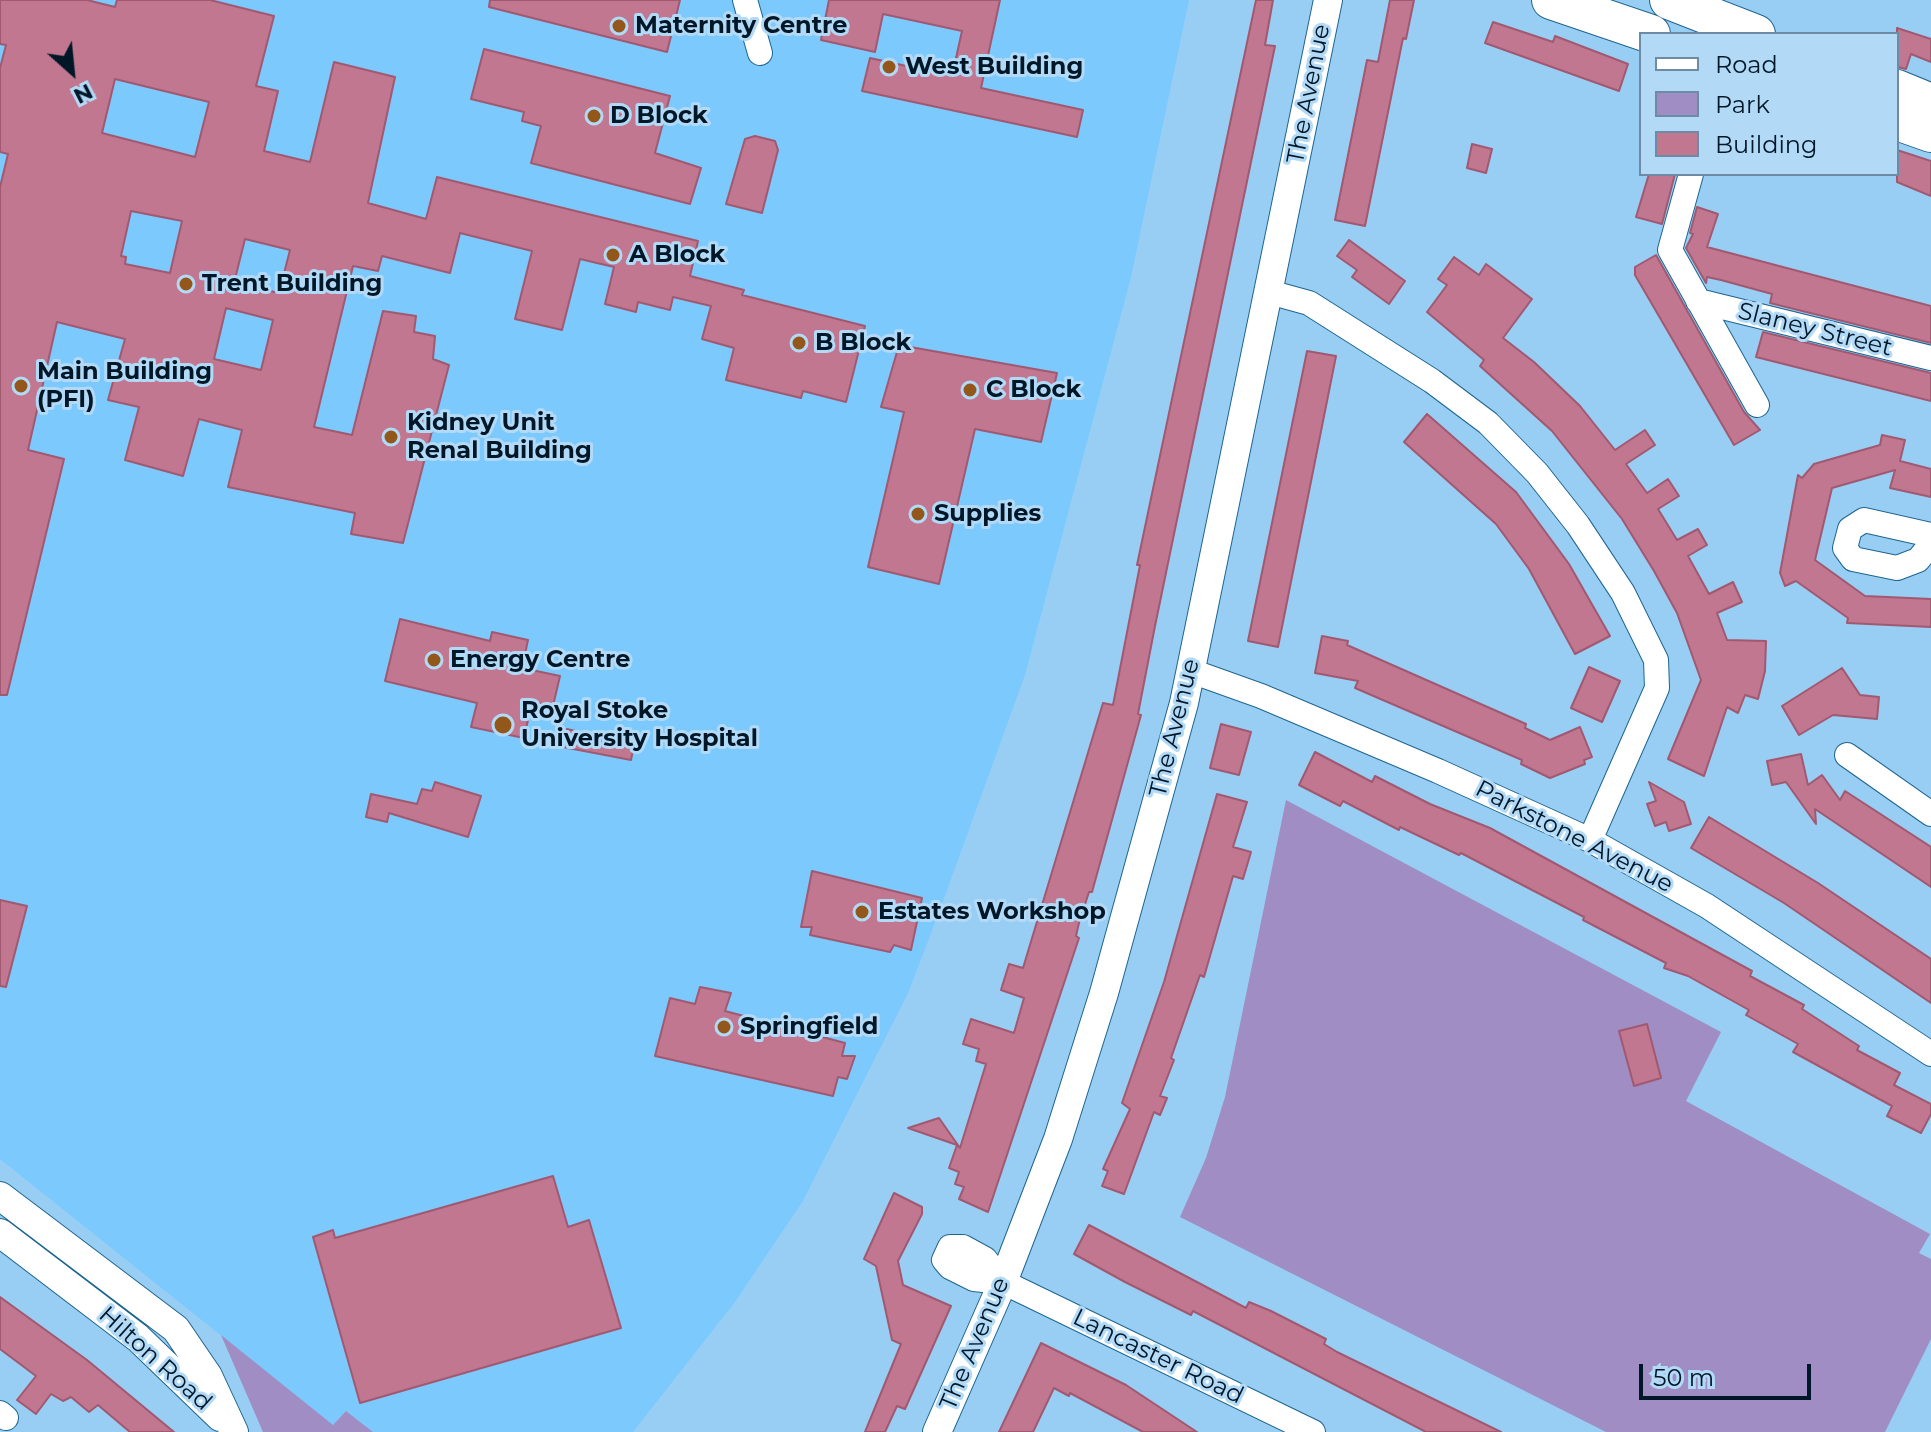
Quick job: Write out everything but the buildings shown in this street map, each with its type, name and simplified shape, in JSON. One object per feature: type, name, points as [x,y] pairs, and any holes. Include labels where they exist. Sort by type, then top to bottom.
[{"type":"highway","points":[[1551,0],[1645,32]]},
{"type":"highway","points":[[1669,0],[1751,32]]},
{"type":"highway","points":[[1899,90],[1931,103]]},
{"type":"highway","points":[[1899,122],[1931,133]]},
{"type":"street","points":[[745,0],[760,53]]},
{"type":"street","name":"The Avenue","points":[[937,1432],[1003,1282],[1058,1139],[1104,993],[1191,671],[1328,0]]},
{"type":"street","points":[[1690,176],[1670,250],[1757,405]]},
{"type":"street","points":[[1269,292],[1309,303],[1432,381],[1488,423],[1537,473],[1578,525],[1623,593],[1656,660],[1657,688],[1590,840]]},
{"type":"street","name":"Slaney Street","points":[[1698,301],[1931,358]]},
{"type":"street","points":[[1931,535],[1864,520],[1850,529],[1845,548],[1853,559],[1897,568],[1918,560],[1931,544]]},
{"type":"street","name":"Parkstone Avenue","points":[[1191,671],[1261,696],[1590,840],[1707,906],[1931,1054]]},
{"type":"street","points":[[1847,755],[1931,814]]},
{"type":"street","name":"Hilton Road","points":[[2,1201],[176,1329],[208,1376],[233,1430]]},
{"type":"street","name":"Hilton Road","points":[[0,1233],[138,1338],[233,1430]]},
{"type":"street","name":"Lancaster Road","points":[[1003,1282],[1313,1432]]},
{"type":"shaded area","name":"Royal Stoke University Hospital","points":[[0,0],[1189,0],[1131,277],[1025,675],[908,993],[803,1201],[735,1302],[633,1432],[373,1432],[346,1411],[333,1425],[0,1159]]},
{"type":"green space","points":[[1286,800],[1721,1032],[1686,1101],[1930,1234],[1919,1253],[1931,1259],[1931,1339],[1885,1432],[1606,1432],[1180,1217],[1206,1158],[1225,1097]]},
{"type":"green space","points":[[221,1335],[333,1425],[346,1411],[373,1432],[263,1432]]},
{"type":"place","name":"Maternity Centre","points":[[619,26]]},
{"type":"place","name":"West Building","points":[[889,67]]},
{"type":"place","name":"D Block","points":[[594,116]]},
{"type":"place","name":"A Block","points":[[613,255]]},
{"type":"place","name":"Trent Building","points":[[186,284]]},
{"type":"place","name":"B Block","points":[[799,343]]},
{"type":"place","name":"Main Building (PFI)","points":[[21,386]]},
{"type":"place","name":"C Block","points":[[970,390]]},
{"type":"place","name":"Kidney Unit Renal Building","points":[[391,437]]},
{"type":"place","name":"Supplies","points":[[918,514]]},
{"type":"place","name":"Energy Centre","points":[[434,660]]},
{"type":"place","name":"Royal Stoke University Hospital","points":[[503,725]]},
{"type":"place","name":"Estates Workshop","points":[[862,912]]},
{"type":"place","name":"Springfield","points":[[724,1027]]}]
